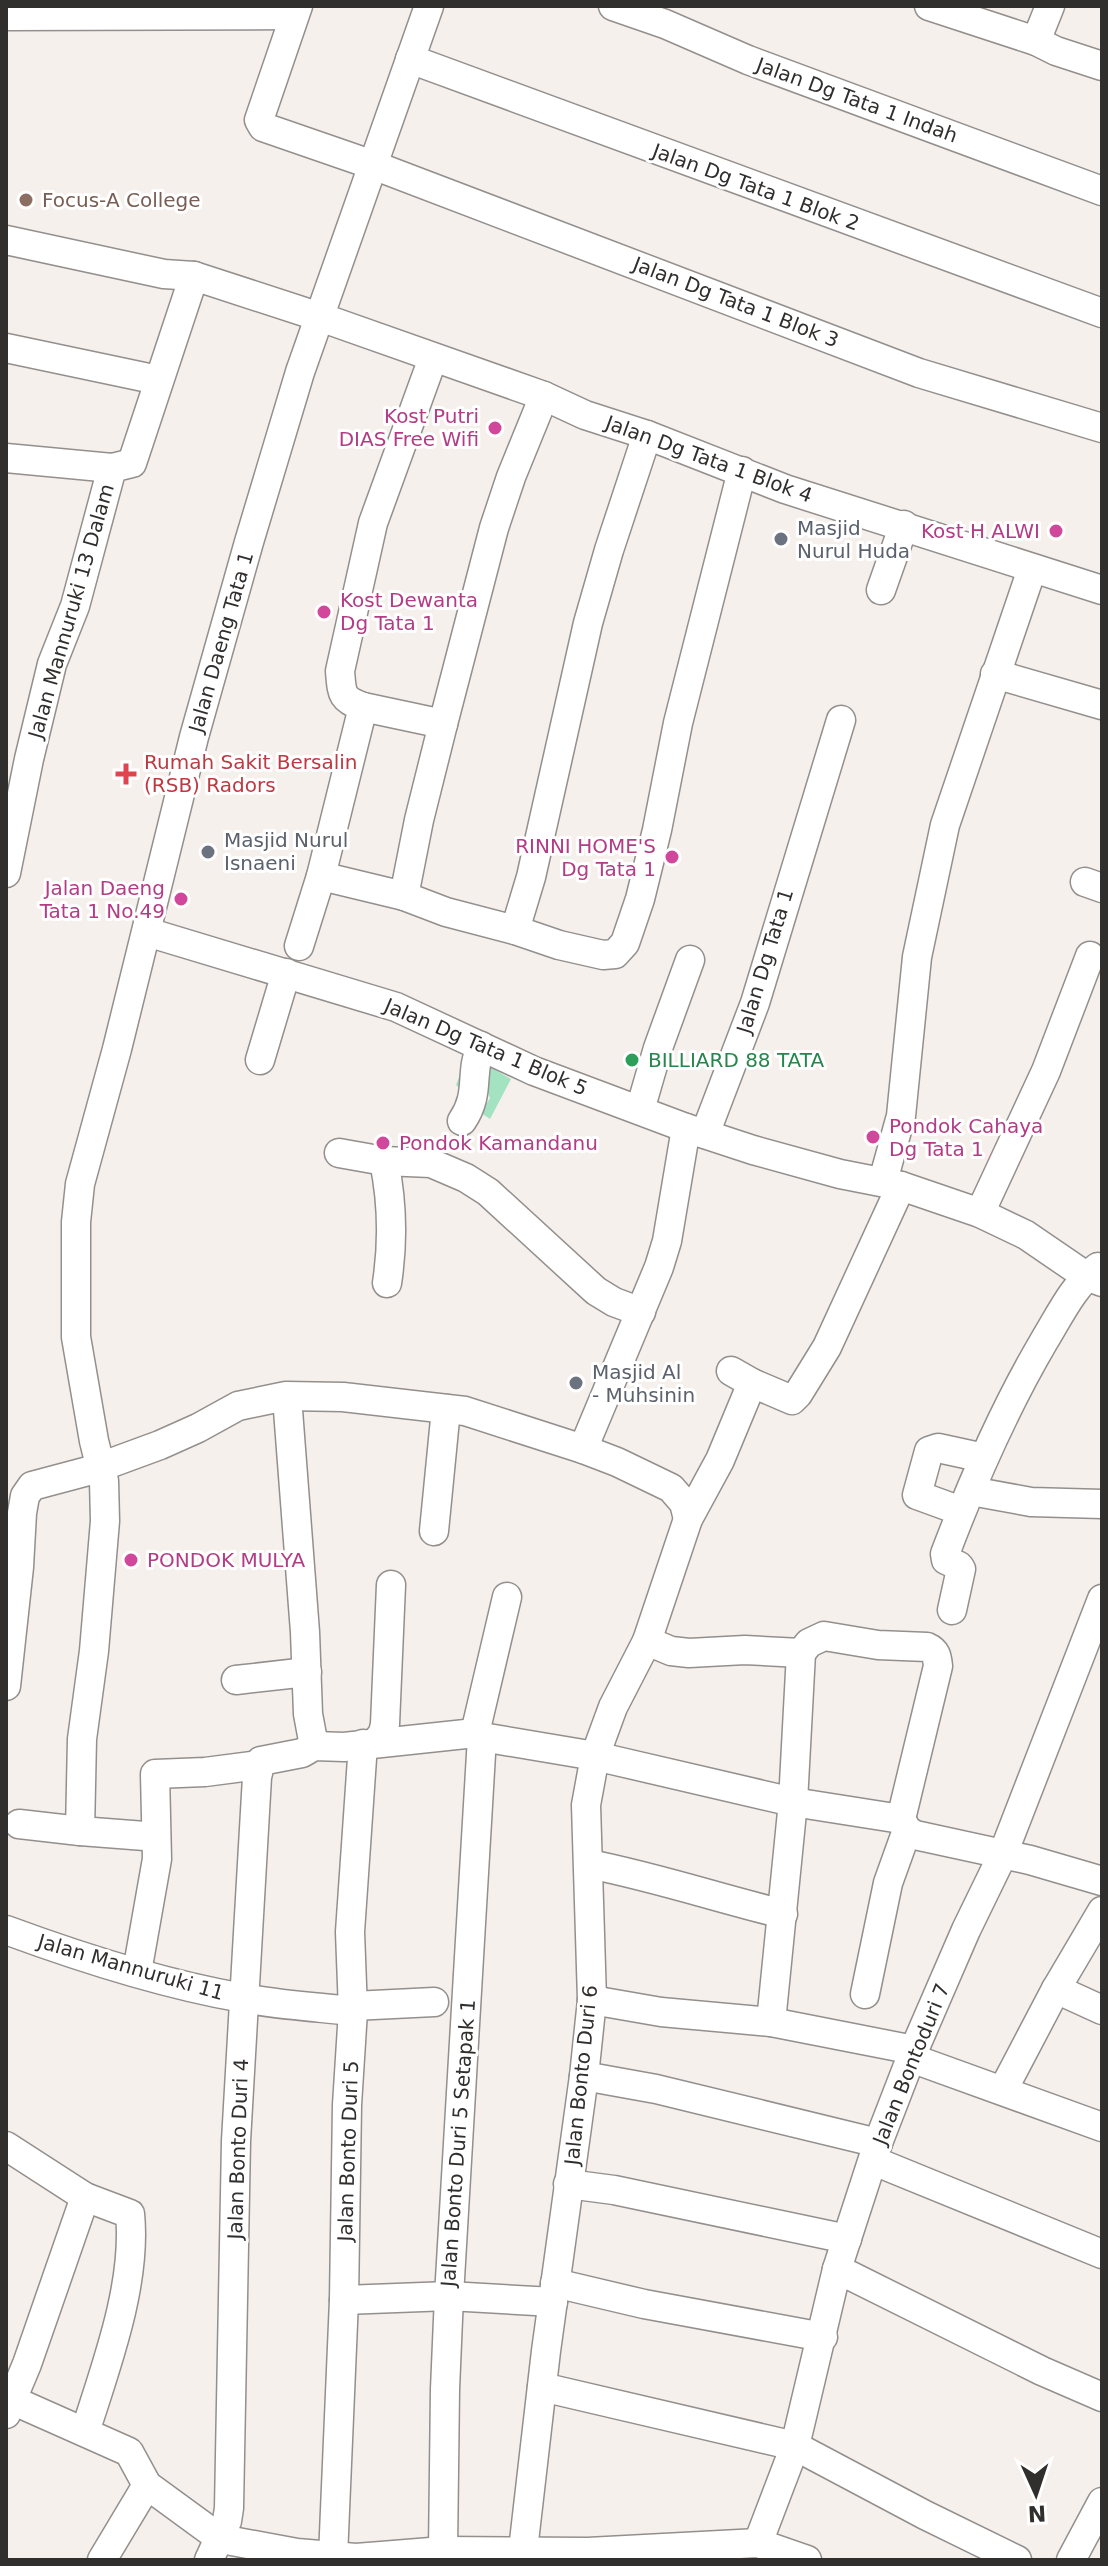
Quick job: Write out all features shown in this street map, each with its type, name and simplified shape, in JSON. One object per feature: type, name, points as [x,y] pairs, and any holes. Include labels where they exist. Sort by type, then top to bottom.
[{"type":"street","name":"Jalan Daeng Tata 1","points":[[80,1831],[82,1739],[94,1651],[105,1521],[103,1474],[94,1441],[76,1337],[76,1222],[80,1184],[147,932],[194,737],[249,542],[300,372],[429,6]]},
{"type":"street","name":"Jalan Dg Tata 1 Indah","points":[[613,6],[668,15],[748,60],[1102,191]]},
{"type":"street","points":[[929,6],[1102,66]]},
{"type":"street","points":[[1036,41],[1050,6]]},
{"type":"street","points":[[9,13],[296,10]]},
{"type":"street","name":"Jalan Dg Tata 1 Blok 3","points":[[296,10],[259,120],[263,127],[373,165],[919,373],[1102,428]]},
{"type":"street","name":"Jalan Dg Tata 1 Blok 2","points":[[410,59],[1102,313]]},
{"type":"street","name":"Jalan Dg Tata 1 Blok 4","points":[[6,240],[164,274],[194,276],[544,396],[585,415],[647,435],[785,489],[1102,590]]},
{"type":"street","name":"Jalan Mannuruki 13 Dalam","points":[[6,873],[52,664],[75,606],[112,468],[132,463],[194,276]]},
{"type":"street","points":[[6,348],[158,380]]},
{"type":"street","points":[[433,358],[373,523],[340,671],[348,701],[443,724]]},
{"type":"street","points":[[404,896],[419,820],[494,528],[544,396]]},
{"type":"street","points":[[515,930],[531,877],[588,623],[647,435]]},
{"type":"street","points":[[6,458],[112,468]]},
{"type":"street","points":[[321,876],[404,896],[446,912],[559,945],[603,955],[615,954],[625,943],[640,899],[678,723],[742,471]]},
{"type":"street","points":[[881,590],[904,525]]},
{"type":"street","points":[[892,1184],[917,957],[945,825],[1032,569]]},
{"type":"street","points":[[995,674],[1102,705]]},
{"type":"street","points":[[299,946],[321,876],[363,707]]},
{"type":"street","name":"Jalan Dg Tata 1","points":[[583,1449],[641,1312],[667,1241],[695,1131],[755,1003],[841,720]]},
{"type":"street","name":"Jalan Dg Tata 1 Blok 5","points":[[147,932],[396,1007],[534,1071],[695,1131],[840,1174],[892,1184],[980,1213],[1097,1274]]},
{"type":"street","points":[[980,1213],[1046,1071],[1090,956]]},
{"type":"street","points":[[640,1110],[658,1048],[690,960]]},
{"type":"street","points":[[260,1060],[286,973]]},
{"type":"street","points":[[462,1121],[475,1095],[475,1062],[481,1046]]},
{"type":"street","points":[[339,1153],[384,1161],[431,1163],[466,1178],[488,1192],[596,1291],[641,1312]]},
{"type":"street","points":[[384,1161],[389,1203],[387,1283]]},
{"type":"street","name":"Jalan Bonto Duri 6","points":[[523,2550],[592,2000],[586,1805],[595,1756],[613,1707],[647,1641],[688,1519],[720,1460],[741,1386],[792,1400],[798,1394],[827,1347],[892,1184]]},
{"type":"street","points":[[952,1610],[961,1569],[944,1558],[998,1424],[1038,1351],[1097,1274]]},
{"type":"street","points":[[287,1397],[308,1714],[314,1746]]},
{"type":"street","points":[[6,1686],[11,1598],[25,1496],[32,1486],[103,1474],[238,1406],[287,1397],[343,1397],[494,1418],[617,1462],[671,1488],[684,1503],[688,1519]]},
{"type":"street","points":[[434,1531],[446,1409]]},
{"type":"street","points":[[984,1458],[938,1448],[929,1451],[917,1495],[966,1501],[1102,1504]]},
{"type":"street","name":"Jalan Bonto Duri 5","points":[[333,2557],[344,2300],[347,2105],[353,2008],[350,1932],[369,1743],[383,1733],[385,1724],[391,1585]]},
{"type":"street","name":"Jalan Bonto Duri 5 Setapak 1","points":[[456,2554],[445,2389],[449,2296],[479,1735],[507,1597]]},
{"type":"street","name":"Jalan Bontoduri 7","points":[[758,2543],[795,2446],[837,2269],[876,2152],[912,2054],[1095,1641],[1102,1599]]},
{"type":"street","points":[[771,2022],[793,1802],[801,1653],[809,1643],[824,1636],[878,1645],[927,1647],[934,1650],[938,1657],[865,1994]]},
{"type":"street","points":[[647,1641],[671,1651],[689,1653],[745,1650],[801,1653]]},
{"type":"street","points":[[236,1680],[307,1672]]},
{"type":"street","points":[[137,1972],[157,1859],[155,1774],[258,1771],[264,1760],[302,1753],[314,1746],[479,1735],[595,1756],[904,1825],[915,1835],[1003,1854],[1102,1881]]},
{"type":"street","name":"Jalan Bonto Duri 4","points":[[219,2540],[230,2495],[236,2141],[258,1771]]},
{"type":"street","points":[[19,1824],[145,1836]]},
{"type":"street","points":[[589,1864],[625,1870],[783,1914]]},
{"type":"street","points":[[1003,2090],[1056,1989],[1102,1911]]},
{"type":"street","name":"Jalan Mannuruki 11","points":[[6,1930],[178,1984],[244,1998],[353,2008],[434,2002]]},
{"type":"street","points":[[1056,1989],[1102,2010]]},
{"type":"street","points":[[592,2000],[661,2012],[771,2022],[912,2054],[1102,2127]]},
{"type":"street","points":[[584,2076],[669,2092],[876,2152],[998,2210],[1102,2254]]},
{"type":"street","points":[[6,2146],[85,2197],[128,2212],[130,2260],[122,2304],[85,2432]]},
{"type":"street","points":[[568,2184],[614,2190],[847,2239]]},
{"type":"street","points":[[85,2197],[10,2401],[129,2452],[147,2485],[219,2540],[356,2558],[523,2550],[588,2556],[758,2543],[807,2560]]},
{"type":"street","points":[[837,2269],[1042,2371],[1102,2397]]},
{"type":"street","points":[[344,2300],[554,2293],[644,2304],[823,2337]]},
{"type":"street","points":[[542,2387],[795,2446],[1017,2560]]},
{"type":"street","points":[[102,2560],[147,2485]]},
{"type":"street","points":[[1071,2560],[1102,2502]]},
{"type":"green space","points":[[473,1057],[511,1079],[490,1119],[481,1113],[490,1098],[484,1084],[462,1090],[456,1085],[461,1072]]},
{"type":"place","name":"Focus-A College","points":[[26,200]]},
{"type":"place","name":"Kost Putri DIAS Free Wifi","points":[[495,428]]},
{"type":"place","name":"Kost H ALWI","points":[[1056,531]]},
{"type":"place","name":"Masjid Nurul Huda","points":[[781,539]]},
{"type":"place","name":"Kost Dewanta Dg Tata 1","points":[[324,612]]},
{"type":"place","name":"Rumah Sakit Bersalin (RSB) Radors","points":[[126,774]]},
{"type":"place","name":"Masjid Nurul Isnaeni","points":[[208,852]]},
{"type":"place","name":"RINNI HOME'S Dg Tata 1","points":[[672,857]]},
{"type":"place","name":"Jalan Daeng Tata 1 No.49","points":[[181,899]]},
{"type":"place","name":"BILLIARD 88 TATA","points":[[632,1060]]},
{"type":"place","name":"Pondok Cahaya Dg Tata 1","points":[[873,1137]]},
{"type":"place","name":"Pondok Kamandanu","points":[[383,1143]]},
{"type":"place","name":"Masjid Al - Muhsinin","points":[[576,1383]]},
{"type":"place","name":"PONDOK MULYA","points":[[131,1560]]}]
